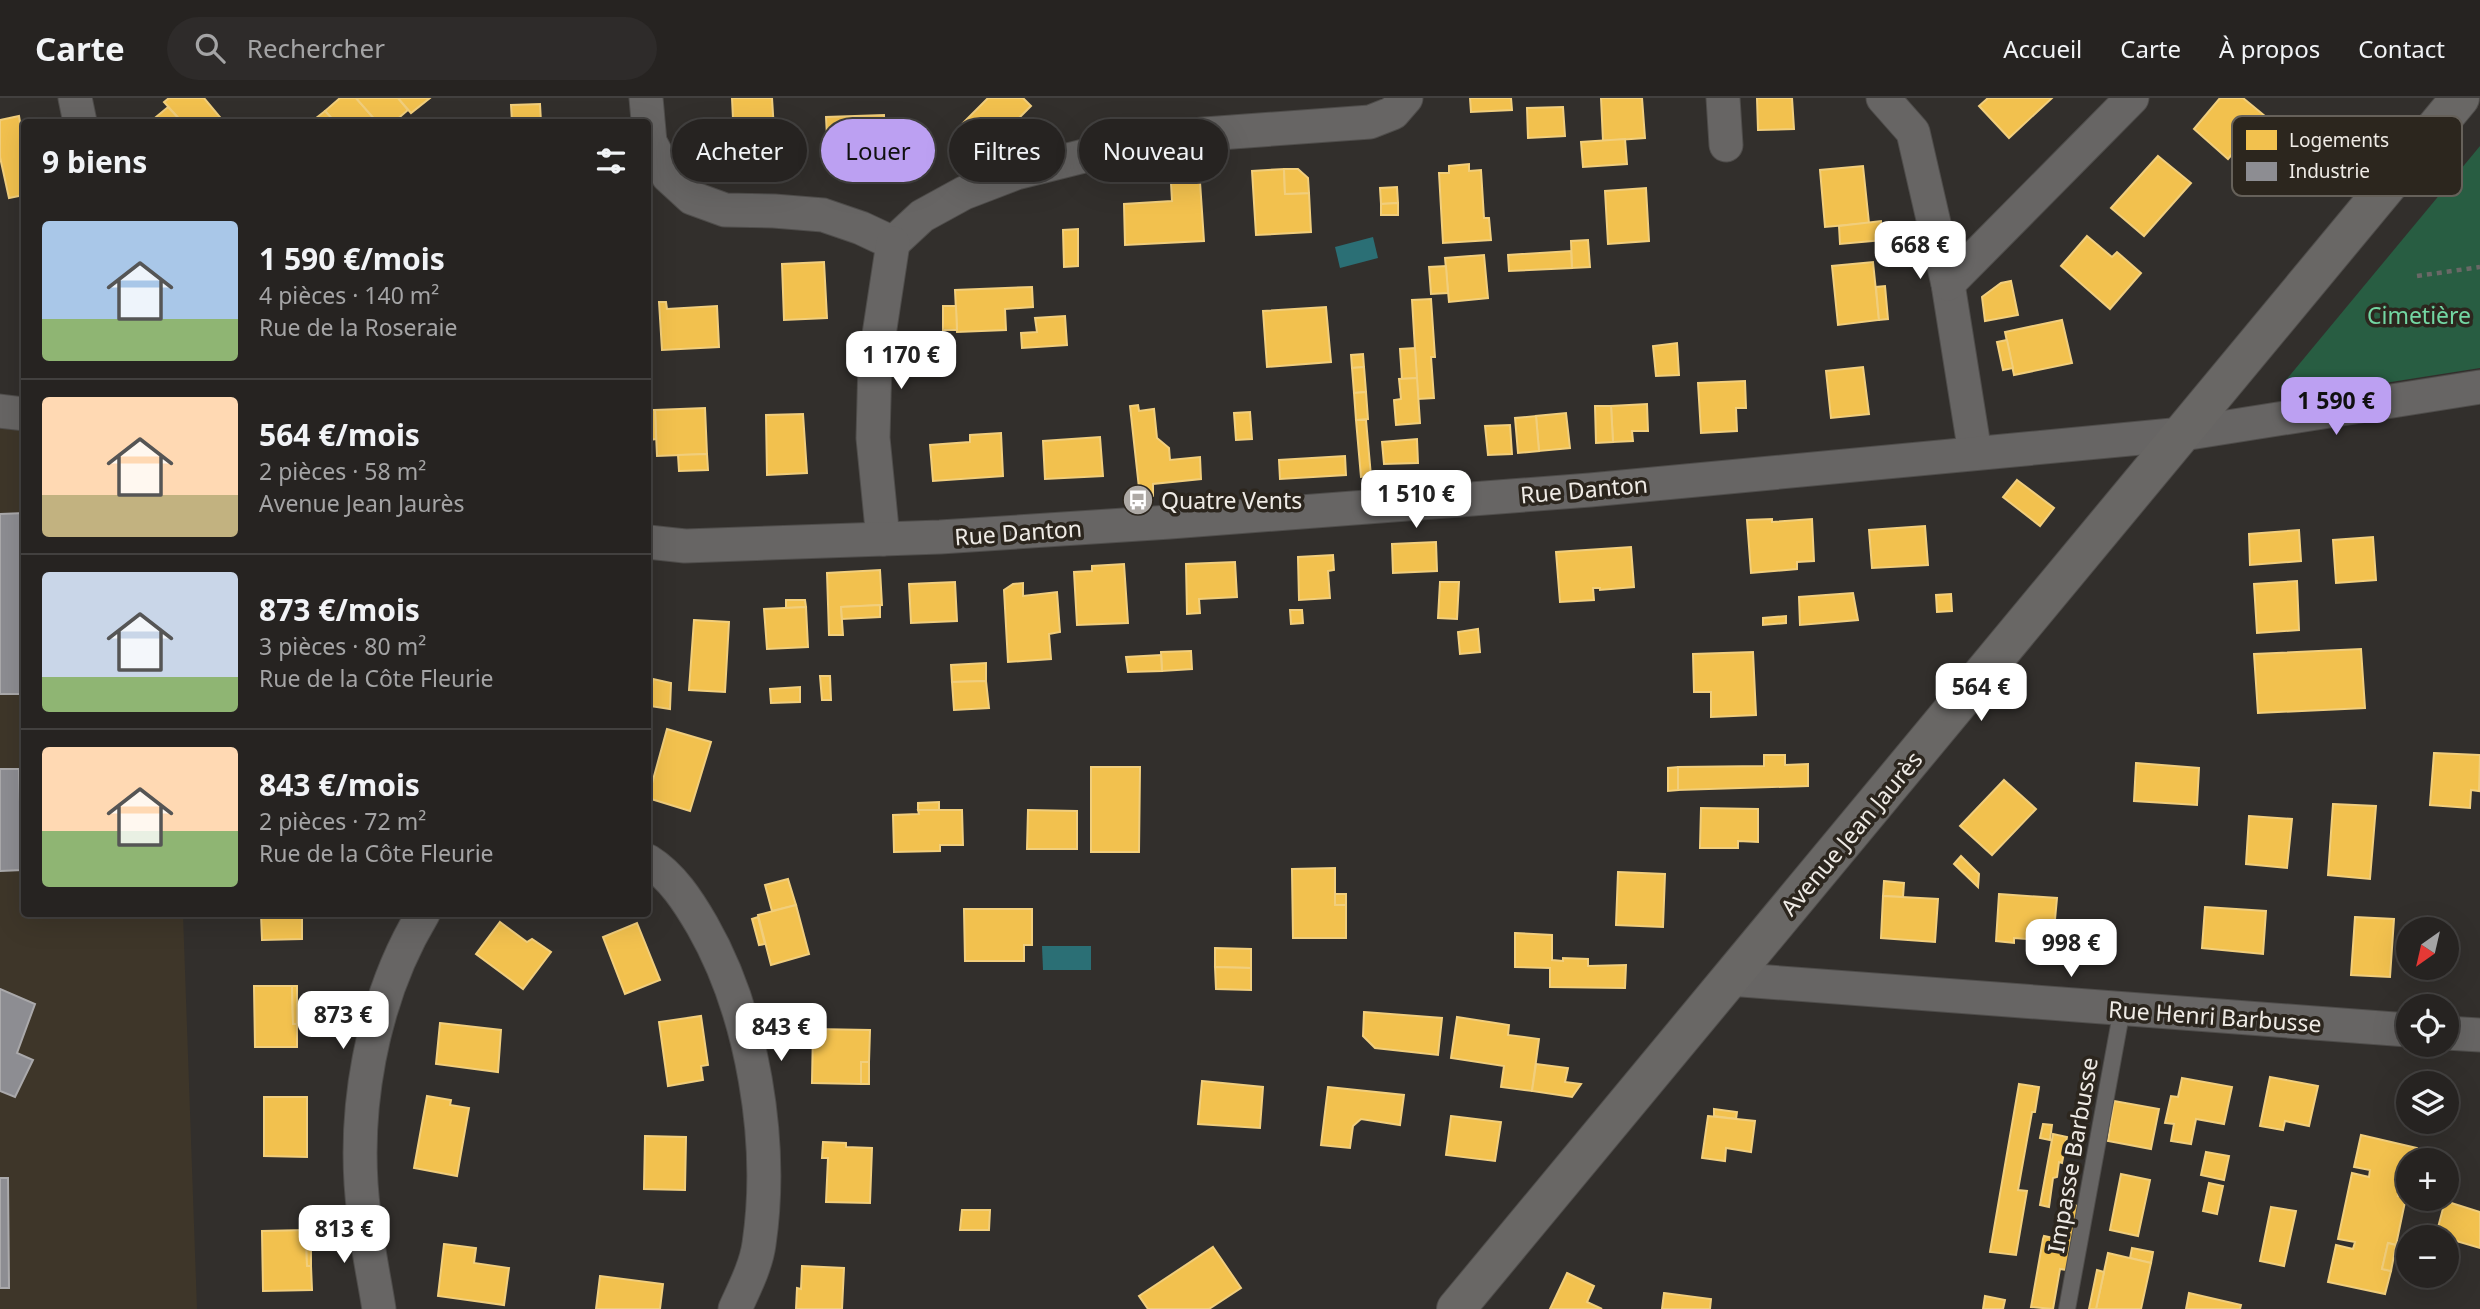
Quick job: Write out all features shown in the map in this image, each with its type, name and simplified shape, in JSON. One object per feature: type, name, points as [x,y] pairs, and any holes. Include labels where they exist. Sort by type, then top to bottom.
[{"type":"main road","name":"Avenue Jean Jaurès","points":[[2445,116],[2460,98]]},
{"type":"main road","name":"Avenue Jean Jaurès","points":[[1455,1309],[2379,196]]},
{"type":"street","points":[[75,98],[79,119]]},
{"type":"street","points":[[646,98],[648,119]]},
{"type":"street","points":[[883,539],[873,438],[875,361],[893,243],[922,216],[964,193],[1016,173],[1116,148],[1191,135],[1370,122],[1393,113],[1406,98]]},
{"type":"street","points":[[1723,98],[1726,145]]},
{"type":"street","points":[[1883,98],[1913,132],[1948,284],[1975,453]]},
{"type":"street","points":[[1948,284],[2132,98]]},
{"type":"street","points":[[651,144],[667,176],[692,198],[725,210],[823,215],[893,243]]},
{"type":"street","name":"Rue Danton","points":[[651,542],[685,546],[883,539],[1170,522],[1590,490],[2183,434],[2480,387]]},
{"type":"street","points":[[0,411],[21,414]]},
{"type":"street","points":[[651,863],[685,896],[723,964],[754,1070],[762,1147],[763,1206],[758,1247],[735,1309]]},
{"type":"street","points":[[379,1309],[363,1212],[360,1146],[363,1092],[375,1029],[408,937],[421,917]]},
{"type":"street","name":"Rue Henri Barbusse","points":[[1729,979],[2396,1029]]},
{"type":"street","points":[[2459,1034],[2480,1035]]},
{"type":"lane","name":"Impasse Barbusse","points":[[2067,1309],[2122,1009]]},
{"type":"path","points":[[2417,276],[2480,267]]},
{"type":"shaded area","points":[[0,410],[21,420],[21,917],[183,917],[197,1309],[0,1309]]},
{"type":"green space","name":"Cimetière","points":[[2480,146],[2480,368],[2289,398],[2281,386],[2439,196],[2462,196],[2462,168]]},
{"type":"water","points":[[1373,237],[1378,258],[1340,268],[1335,247]]},
{"type":"water","points":[[1042,946],[1091,946],[1091,970],[1043,970]]},
{"type":"building: Logements","points":[[169,98],[204,98],[222,119],[179,119],[164,102]]},
{"type":"building: Logements","points":[[340,98],[356,98],[374,119],[332,119],[325,111]]},
{"type":"building: Logements","points":[[356,98],[398,98],[408,110],[398,119],[374,119]]},
{"type":"building: Logements","points":[[398,98],[430,98],[411,113]]},
{"type":"building: Logements","points":[[732,98],[772,98],[773,119],[733,119]]},
{"type":"building: Logements","points":[[988,98],[1023,98],[1031,106],[1018,119],[967,119]]},
{"type":"building: Logements","points":[[1470,98],[1511,98],[1512,110],[1471,112]]},
{"type":"building: Logements","points":[[1601,98],[1642,98],[1645,138],[1603,141]]},
{"type":"building: Logements","points":[[1757,98],[1792,98],[1794,129],[1758,130]]},
{"type":"building: Logements","points":[[1988,98],[2052,98],[2009,138],[1979,106]]},
{"type":"building: Logements","points":[[2220,98],[2243,98],[2265,116],[2232,116],[2232,154],[2228,159],[2194,129]]},
{"type":"building: Logements","points":[[540,104],[541,119],[512,119],[511,105]]},
{"type":"building: Logements","points":[[168,107],[179,119],[154,119]]},
{"type":"building: Logements","points":[[1563,107],[1565,136],[1528,138],[1527,108]]},
{"type":"building: Logements","points":[[325,111],[332,119],[315,119]]},
{"type":"building: Logements","points":[[884,115],[884,119],[826,119]]},
{"type":"building: Logements","points":[[19,116],[21,128],[21,196],[9,198],[0,157],[0,120]]},
{"type":"building: Logements","points":[[1625,139],[1627,164],[1583,167],[1581,142]]},
{"type":"building: Logements","points":[[2158,156],[2191,183],[2144,236],[2111,208]]},
{"type":"building: Logements","points":[[1469,164],[1469,171],[1481,170],[1484,218],[1489,218],[1491,240],[1443,243],[1439,173],[1449,173],[1449,166]]},
{"type":"building: Logements","points":[[1863,166],[1869,223],[1825,227],[1820,170]]},
{"type":"building: Logements","points":[[1284,169],[1285,194],[1309,193],[1311,232],[1256,235],[1252,171]]},
{"type":"building: Logements","points":[[1284,169],[1298,169],[1308,178],[1309,193],[1285,194]]},
{"type":"building: Logements","points":[[1200,182],[1204,241],[1125,245],[1124,204],[1172,201],[1171,183]]},
{"type":"building: Logements","points":[[1397,187],[1398,203],[1381,204],[1380,188]]},
{"type":"building: Logements","points":[[1646,188],[1649,241],[1608,244],[1605,191]]},
{"type":"building: Logements","points":[[1398,203],[1398,215],[1381,215],[1381,204]]},
{"type":"building: Logements","points":[[1881,221],[1883,240],[1840,244],[1839,226]]},
{"type":"building: Logements","points":[[1078,229],[1078,266],[1064,267],[1063,230]]},
{"type":"building: Logements","points":[[2087,236],[2112,257],[2117,252],[2141,273],[2110,309],[2061,266]]},
{"type":"building: Logements","points":[[1588,240],[1590,267],[1572,268],[1571,241]]},
{"type":"building: Logements","points":[[1571,251],[1572,268],[1509,271],[1508,255]]},
{"type":"building: Logements","points":[[1484,255],[1488,298],[1449,302],[1445,258]]},
{"type":"building: Logements","points":[[824,262],[827,318],[784,320],[782,264]]},
{"type":"building: Logements","points":[[1873,262],[1879,320],[1838,325],[1832,266]]},
{"type":"building: Logements","points":[[1446,266],[1448,293],[1431,294],[1429,267]]},
{"type":"building: Logements","points":[[2011,281],[2018,315],[1985,321],[1982,297],[2001,283]]},
{"type":"building: Logements","points":[[1885,286],[1888,319],[1879,320],[1876,287]]},
{"type":"building: Logements","points":[[1032,287],[1033,307],[1005,309],[1006,330],[957,332],[955,290]]},
{"type":"building: Logements","points":[[1431,299],[1435,357],[1431,357],[1434,398],[1418,399],[1412,300]]},
{"type":"building: Logements","points":[[659,302],[666,302],[667,309],[717,306],[719,347],[662,350]]},
{"type":"building: Logements","points":[[943,306],[956,306],[957,330],[943,330]]},
{"type":"building: Logements","points":[[1326,307],[1331,362],[1267,367],[1263,311]]},
{"type":"building: Logements","points":[[1065,316],[1067,345],[1022,348],[1021,333],[1037,332],[1035,318]]},
{"type":"building: Logements","points":[[2062,320],[2072,363],[2014,375],[2005,332]]},
{"type":"building: Logements","points":[[2007,340],[2013,368],[2003,370],[1997,342]]},
{"type":"building: Logements","points":[[1677,343],[1679,375],[1656,376],[1653,346]]},
{"type":"building: Logements","points":[[1415,348],[1417,378],[1402,379],[1400,349]]},
{"type":"building: Logements","points":[[1363,354],[1364,367],[1352,368],[1351,355]]},
{"type":"building: Logements","points":[[1364,367],[1366,392],[1354,393],[1352,368]]},
{"type":"building: Logements","points":[[1863,367],[1869,414],[1831,418],[1826,371]]},
{"type":"building: Logements","points":[[1417,378],[1420,423],[1396,425],[1394,400],[1401,399],[1399,379]]},
{"type":"building: Logements","points":[[1745,381],[1746,408],[1736,408],[1737,431],[1701,433],[1698,383]]},
{"type":"building: Logements","points":[[1366,392],[1368,419],[1356,420],[1354,393]]},
{"type":"building: Logements","points":[[1647,404],[1648,431],[1632,431],[1633,441],[1613,442],[1611,406]]},
{"type":"building: Logements","points":[[1138,405],[1139,411],[1154,409],[1157,438],[1169,448],[1170,460],[1200,457],[1201,479],[1153,484],[1153,496],[1140,497],[1130,406]]},
{"type":"building: Logements","points":[[1595,406],[1611,406],[1613,442],[1596,443]]},
{"type":"building: Logements","points":[[705,408],[707,454],[657,456],[655,410]]},
{"type":"building: Logements","points":[[651,410],[655,410],[656,439],[651,440]]},
{"type":"building: Logements","points":[[1250,412],[1252,439],[1236,440],[1234,413]]},
{"type":"building: Logements","points":[[1566,413],[1570,448],[1539,451],[1536,416]]},
{"type":"building: Logements","points":[[803,414],[807,473],[767,475],[766,415]]},
{"type":"building: Logements","points":[[1536,416],[1539,451],[1518,453],[1515,418]]},
{"type":"building: Logements","points":[[1356,420],[1366,420],[1371,476],[1361,477]]},
{"type":"building: Logements","points":[[1510,425],[1512,454],[1488,455],[1485,426]]},
{"type":"building: Logements","points":[[1001,433],[1003,476],[933,481],[930,445],[970,442],[970,435]]},
{"type":"building: Logements","points":[[1100,437],[1103,476],[1045,479],[1043,441]]},
{"type":"building: Logements","points":[[1417,439],[1418,463],[1384,464],[1382,442]]},
{"type":"building: Logements","points":[[707,454],[708,470],[679,471],[678,455]]},
{"type":"building: Logements","points":[[1345,456],[1346,475],[1280,479],[1279,460]]},
{"type":"building: Logements","points":[[2017,480],[2054,508],[2040,526],[2003,497]]},
{"type":"building: Logements","points":[[1772,519],[1772,522],[1812,519],[1814,561],[1797,562],[1797,569],[1751,573],[1747,520]]},
{"type":"building: Logements","points":[[1925,526],[1928,565],[1872,568],[1869,530]]},
{"type":"building: Logements","points":[[2299,530],[2301,561],[2250,565],[2249,534]]},
{"type":"building: Logements","points":[[2373,537],[2376,580],[2336,583],[2333,540]]},
{"type":"building: Logements","points":[[1436,542],[1437,571],[1393,573],[1392,544]]},
{"type":"building: Logements","points":[[1631,547],[1634,587],[1600,590],[1593,588],[1594,600],[1560,602],[1556,552]]},
{"type":"building: Logements","points":[[1333,555],[1334,570],[1328,571],[1330,598],[1299,600],[1298,557]]},
{"type":"building: Logements","points":[[1235,562],[1237,597],[1199,599],[1200,613],[1187,614],[1186,564]]},
{"type":"building: Logements","points":[[1124,564],[1128,623],[1077,625],[1074,572],[1092,571],[1092,566]]},
{"type":"building: Logements","points":[[880,570],[882,605],[841,607],[843,635],[829,635],[827,573]]},
{"type":"building: Logements","points":[[2297,581],[2299,630],[2257,633],[2254,584]]},
{"type":"building: Logements","points":[[955,582],[957,621],[911,623],[909,584]]},
{"type":"building: Logements","points":[[1440,582],[1459,582],[1457,619],[1438,618]]},
{"type":"building: Logements","points":[[1023,583],[1023,596],[1057,592],[1060,632],[1049,634],[1051,659],[1008,662],[1004,590],[1013,584]]},
{"type":"building: Logements","points":[[1853,593],[1858,620],[1800,625],[1799,597]]},
{"type":"building: Logements","points":[[1951,594],[1952,611],[1937,612],[1936,595]]},
{"type":"building: Logements","points":[[786,600],[805,600],[806,607],[786,608]]},
{"type":"building: Logements","points":[[880,605],[880,617],[842,619],[841,607]]},
{"type":"building: Logements","points":[[806,607],[808,647],[767,649],[764,609]]},
{"type":"building: Logements","points":[[1290,610],[1302,610],[1303,623],[1291,624]]},
{"type":"building: Logements","points":[[1786,616],[1786,623],[1763,625],[1763,618]]},
{"type":"building: Logements","points":[[694,620],[729,622],[725,692],[689,690]]},
{"type":"building: Logements","points":[[1478,629],[1480,652],[1460,654],[1458,632]]},
{"type":"building: Logements","points":[[2361,649],[2365,708],[2258,713],[2254,654]]},
{"type":"building: Logements","points":[[1191,651],[1192,669],[1162,671],[1161,652]]},
{"type":"building: Logements","points":[[1753,652],[1756,715],[1711,717],[1711,692],[1694,692],[1693,654]]},
{"type":"building: Logements","points":[[1161,655],[1162,671],[1128,672],[1126,657]]},
{"type":"building: Logements","points":[[986,663],[986,681],[952,682],[951,665]]},
{"type":"building: Logements","points":[[820,676],[830,676],[831,700],[822,700]]},
{"type":"building: Logements","points":[[653,679],[671,683],[670,709],[651,706]]},
{"type":"building: Logements","points":[[986,681],[989,708],[954,710],[952,682]]},
{"type":"building: Logements","points":[[800,687],[800,702],[771,703],[770,689]]},
{"type":"building: Logements","points":[[667,729],[711,742],[690,811],[651,799],[651,787]]},
{"type":"building: Logements","points":[[2434,753],[2480,755],[2479,791],[2471,790],[2470,808],[2430,805]]},
{"type":"building: Logements","points":[[1764,755],[1785,755],[1785,765],[1808,764],[1808,786],[1678,790],[1678,767],[1764,766]]},
{"type":"building: Logements","points":[[2136,763],[2199,768],[2197,805],[2134,801]]},
{"type":"building: Logements","points":[[1091,767],[1140,767],[1139,852],[1091,852]]},
{"type":"building: Logements","points":[[1678,767],[1678,790],[1668,791],[1668,768]]},
{"type":"building: Logements","points":[[2004,780],[2036,809],[1992,855],[1960,826]]},
{"type":"building: Logements","points":[[939,802],[939,810],[918,810],[918,803]]},
{"type":"building: Logements","points":[[2333,804],[2376,806],[2370,879],[2328,875]]},
{"type":"building: Logements","points":[[1701,808],[1758,809],[1758,842],[1738,841],[1738,848],[1700,848]]},
{"type":"building: Logements","points":[[918,810],[962,810],[963,845],[940,845],[940,851],[894,852],[893,815],[919,814]]},
{"type":"building: Logements","points":[[1028,810],[1077,811],[1077,849],[1027,849]]},
{"type":"building: Logements","points":[[2249,816],[2292,819],[2287,868],[2246,864]]},
{"type":"building: Logements","points":[[1961,856],[1979,874],[1978,887],[1954,864]]},
{"type":"building: Logements","points":[[1335,868],[1335,905],[1346,905],[1346,938],[1293,938],[1292,869]]},
{"type":"building: Logements","points":[[1618,872],[1665,874],[1663,927],[1616,925]]},
{"type":"building: Logements","points":[[788,879],[796,905],[772,911],[765,885]]},
{"type":"building: Logements","points":[[1884,881],[1904,883],[1903,897],[1883,896]]},
{"type":"building: Logements","points":[[1335,894],[1346,894],[1346,905],[1335,905]]},
{"type":"building: Logements","points":[[1999,894],[2057,898],[2053,941],[2014,938],[2014,943],[1996,941]]},
{"type":"building: Logements","points":[[1883,896],[1938,899],[1935,942],[1881,938]]},
{"type":"building: Logements","points":[[796,905],[809,954],[771,965],[758,915]]},
{"type":"building: Logements","points":[[2205,907],[2266,911],[2263,954],[2202,948]]},
{"type":"building: Logements","points":[[964,909],[1032,909],[1032,945],[1024,945],[1024,961],[965,961]]},
{"type":"building: Logements","points":[[261,917],[302,917],[302,939],[262,940]]},
{"type":"building: Logements","points":[[758,917],[765,944],[759,945],[752,919]]},
{"type":"building: Logements","points":[[2355,917],[2394,919],[2390,977],[2351,975]]},
{"type":"building: Logements","points":[[500,922],[527,942],[532,939],[551,952],[523,989],[476,954]]},
{"type":"building: Logements","points":[[637,923],[660,980],[625,994],[603,937]]},
{"type":"building: Logements","points":[[1515,933],[1552,935],[1552,960],[1588,959],[1588,966],[1626,965],[1625,988],[1550,987],[1550,968],[1515,967]]},
{"type":"building: Logements","points":[[1215,948],[1251,949],[1251,968],[1215,967]]},
{"type":"building: Logements","points":[[1215,967],[1251,968],[1251,990],[1216,989]]},
{"type":"building: Logements","points":[[254,986],[292,986],[293,1024],[297,1024],[297,1047],[255,1047]]},
{"type":"building: Logements","points":[[292,986],[297,986],[297,1024],[293,1024]]},
{"type":"building: Logements","points":[[1364,1012],[1442,1018],[1438,1055],[1375,1048],[1363,1036]]},
{"type":"building: Logements","points":[[701,1016],[708,1065],[701,1066],[703,1080],[668,1086],[659,1022]]},
{"type":"building: Logements","points":[[1457,1017],[1509,1025],[1508,1035],[1539,1039],[1532,1091],[1501,1087],[1504,1066],[1451,1058]]},
{"type":"building: Logements","points":[[440,1023],[501,1030],[498,1072],[436,1064]]},
{"type":"building: Logements","points":[[813,1029],[870,1030],[869,1062],[861,1062],[861,1084],[812,1083]]},
{"type":"building: Logements","points":[[861,1062],[869,1062],[869,1084],[861,1084]]},
{"type":"building: Logements","points":[[1536,1064],[1568,1068],[1565,1082],[1581,1084],[1572,1097],[1532,1091]]},
{"type":"building: Logements","points":[[2270,1077],[2318,1086],[2309,1126],[2285,1121],[2283,1130],[2260,1126]]},
{"type":"building: Logements","points":[[2182,1078],[2232,1087],[2224,1124],[2196,1119],[2191,1144],[2171,1141],[2174,1124],[2165,1123],[2171,1096],[2178,1097]]},
{"type":"building: Logements","points":[[1202,1081],[1263,1087],[1260,1128],[1198,1124]]},
{"type":"building: Logements","points":[[2019,1084],[2039,1087],[2018,1190],[2027,1191],[2016,1255],[1990,1252]]},
{"type":"building: Logements","points":[[1328,1087],[1404,1095],[1400,1125],[1361,1119],[1353,1126],[1350,1148],[1321,1145]]},
{"type":"building: Logements","points":[[427,1096],[451,1100],[450,1105],[469,1108],[457,1176],[414,1168]]},
{"type":"building: Logements","points":[[264,1097],[307,1097],[307,1157],[264,1156]]},
{"type":"building: Logements","points":[[2114,1101],[2159,1109],[2151,1149],[2108,1141]]},
{"type":"building: Logements","points":[[1714,1109],[1737,1112],[1736,1119],[1714,1116]]},
{"type":"building: Logements","points":[[1451,1116],[1501,1122],[1495,1161],[1446,1155]]},
{"type":"building: Logements","points":[[1708,1116],[1755,1121],[1751,1152],[1726,1148],[1725,1161],[1702,1158]]},
{"type":"building: Logements","points":[[2043,1124],[2052,1125],[2050,1140],[2040,1138]]},
{"type":"building: Logements","points":[[2053,1134],[2067,1137],[2062,1163],[2059,1162],[2057,1177],[2053,1178],[2049,1207],[2040,1205]]},
{"type":"building: Logements","points":[[2361,1135],[2417,1148],[2396,1148],[2396,1211],[2403,1211],[2400,1225],[2396,1225],[2396,1245],[2388,1243],[2382,1269],[2391,1271],[2385,1294],[2328,1282],[2336,1245],[2353,1249],[2355,1242],[2338,1239],[2352,1173],[2369,1177],[2370,1170],[2354,1167]]},
{"type":"building: Logements","points":[[645,1136],[686,1137],[685,1190],[644,1189]]},
{"type":"building: Logements","points":[[823,1142],[846,1143],[846,1147],[872,1148],[870,1203],[826,1202],[828,1158],[822,1158]]},
{"type":"building: Logements","points":[[2206,1152],[2229,1156],[2224,1180],[2201,1175]]},
{"type":"building: Logements","points":[[2121,1174],[2150,1180],[2138,1236],[2110,1230]]},
{"type":"building: Logements","points":[[2209,1183],[2223,1186],[2217,1214],[2203,1211]]},
{"type":"building: Logements","points":[[2064,1204],[2079,1206],[2067,1270],[2060,1269],[2053,1309],[2031,1307],[2043,1239],[2044,1236],[2058,1239]]},
{"type":"building: Logements","points":[[2459,1205],[2480,1212],[2480,1248],[2459,1242],[2459,1225],[2439,1225],[2442,1211],[2459,1211]]},
{"type":"building: Logements","points":[[2271,1207],[2296,1211],[2284,1266],[2260,1261]]},
{"type":"building: Logements","points":[[962,1210],[990,1210],[989,1230],[960,1230]]},
{"type":"building: Logements","points":[[306,1230],[307,1266],[311,1266],[312,1290],[263,1291],[262,1231]]},
{"type":"building: Logements","points":[[306,1230],[311,1230],[311,1266],[307,1266]]},
{"type":"building: Logements","points":[[2388,1243],[2396,1245],[2391,1271],[2382,1269]]},
{"type":"building: Logements","points":[[444,1244],[476,1248],[474,1263],[509,1268],[504,1305],[438,1296]]},
{"type":"building: Logements","points":[[1213,1247],[1241,1288],[1209,1309],[1148,1309],[1139,1296]]},
{"type":"building: Logements","points":[[2132,1248],[2153,1252],[2151,1263],[2130,1258]]},
{"type":"building: Logements","points":[[2108,1253],[2151,1263],[2141,1309],[2096,1309]]},
{"type":"building: Logements","points":[[802,1266],[844,1268],[842,1309],[796,1309],[797,1288],[801,1289]]},
{"type":"building: Logements","points":[[2097,1270],[2104,1272],[2096,1309],[2089,1309]]},
{"type":"building: Logements","points":[[1567,1273],[1594,1286],[1587,1302],[1602,1309],[1550,1309]]},
{"type":"building: Logements","points":[[600,1276],[663,1284],[660,1309],[596,1309]]},
{"type":"building: Logements","points":[[1664,1293],[1711,1299],[1710,1309],[1662,1309]]},
{"type":"building: Logements","points":[[2189,1293],[2241,1305],[2240,1309],[2186,1309]]},
{"type":"building: Logements","points":[[1985,1296],[2005,1300],[2003,1309],[1983,1309]]},
{"type":"building: Industrie","points":[[21,513],[21,694],[0,694],[0,514]]},
{"type":"building: Industrie","points":[[0,769],[19,769],[21,870],[0,871]]},
{"type":"building: Industrie","points":[[0,989],[35,1004],[17,1053],[33,1060],[15,1097],[0,1091]]},
{"type":"building: Industrie","points":[[0,1178],[8,1178],[9,1288],[0,1288]]},
{"type":"place","name":"Quatre Vents","points":[[1138,500]]}]
